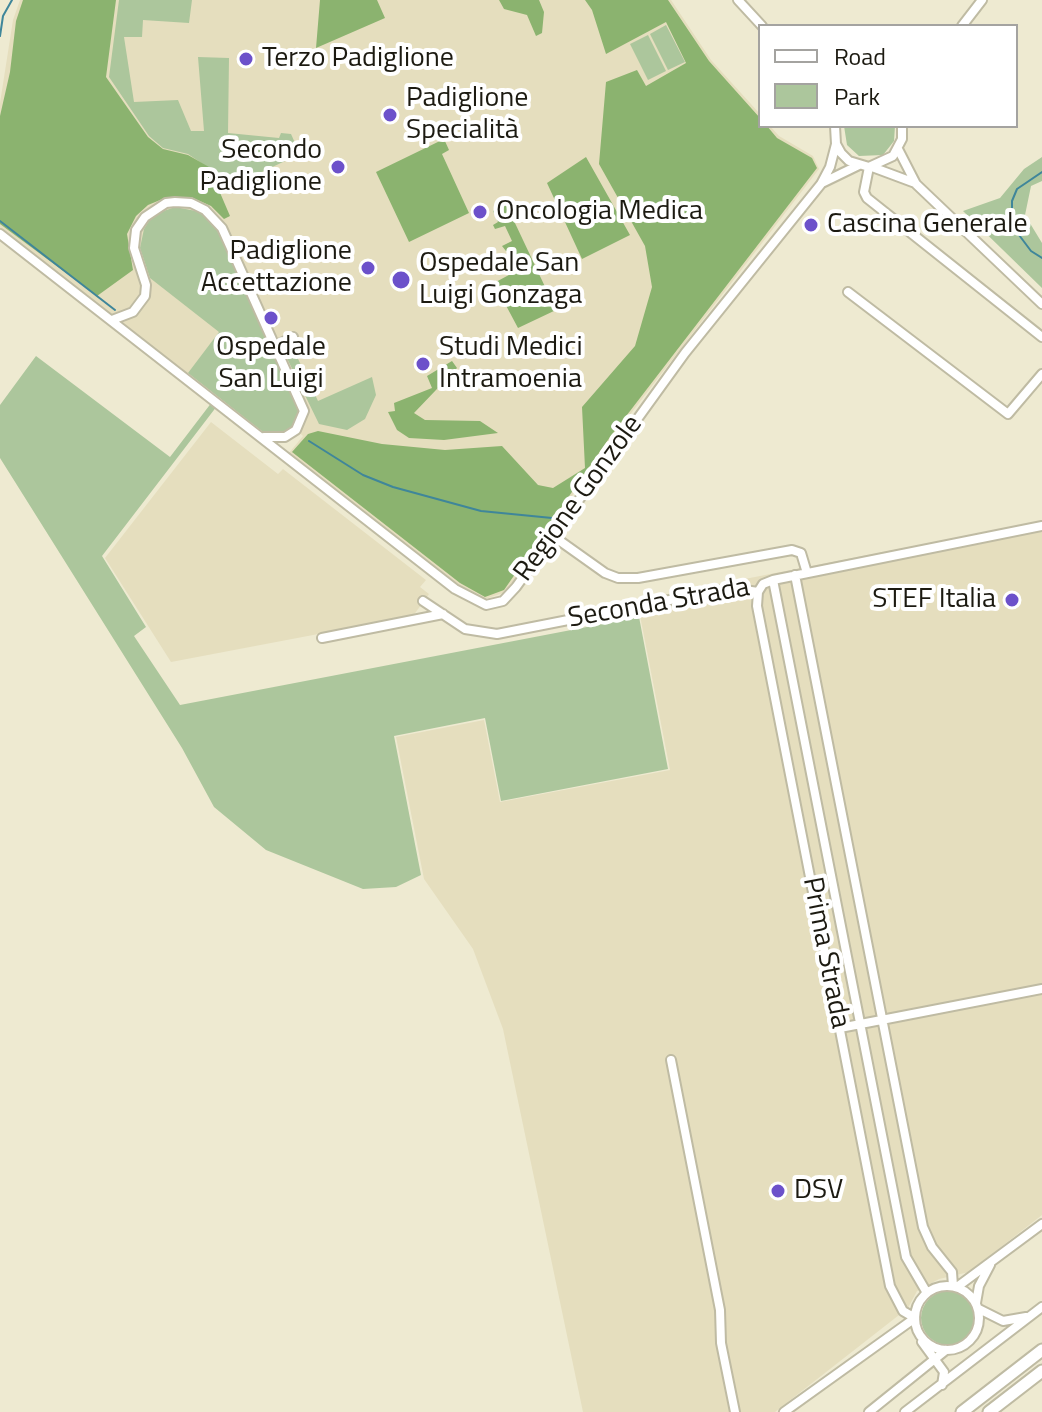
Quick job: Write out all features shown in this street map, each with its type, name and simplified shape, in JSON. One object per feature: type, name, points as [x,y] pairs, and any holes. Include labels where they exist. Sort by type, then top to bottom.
[{"type":"highway","points":[[962,1412],[1042,1350]]},
{"type":"highway","points":[[989,1412],[1042,1371]]},
{"type":"street","points":[[738,0],[760,24]]},
{"type":"street","points":[[964,24],[982,0]]},
{"type":"street","points":[[835,128],[836,144],[849,161],[916,184]]},
{"type":"street","points":[[902,128],[898,149],[916,184],[1042,304]]},
{"type":"street","name":"Regione Gonzole","points":[[0,234],[455,589],[480,604],[503,601],[685,353],[821,184],[830,167],[836,144]]},
{"type":"street","name":"Regione Gonzole","points":[[821,184],[866,166],[886,162],[898,149]]},
{"type":"street","points":[[866,166],[864,192],[867,198],[1042,337]]},
{"type":"street","points":[[112,320],[133,312],[145,296],[146,285],[134,248],[140,223],[166,203],[184,202],[205,210],[222,228],[304,411],[285,454]]},
{"type":"street","points":[[848,292],[1008,414],[1042,374]]},
{"type":"street","points":[[275,346],[293,337]]},
{"type":"street","points":[[263,437],[285,437],[296,430]]},
{"type":"street","name":"Seconda Strada","points":[[423,601],[473,632],[497,634],[731,588],[758,592],[763,584],[773,580],[1042,526]]},
{"type":"street","points":[[553,536],[605,573],[618,578],[638,578],[792,550],[801,553],[807,573]]},
{"type":"street","name":"Prima Strada","points":[[795,575],[923,1227],[932,1247],[952,1272],[955,1286]]},
{"type":"street","name":"Prima Strada","points":[[773,580],[906,1257],[927,1293]]},
{"type":"street","name":"Prima Strada","points":[[758,592],[757,606],[890,1286],[903,1311],[913,1322]]},
{"type":"street","points":[[322,638],[443,614]]},
{"type":"street","points":[[840,1028],[1042,989]]},
{"type":"street","points":[[671,1060],[720,1310],[721,1343],[735,1412]]},
{"type":"street","points":[[784,1412],[913,1322],[918,1304],[927,1293],[939,1286],[955,1286],[1042,1224]]},
{"type":"street","points":[[869,1412],[934,1359],[973,1338],[978,1329],[978,1306],[985,1271],[996,1259]]},
{"type":"street","points":[[955,1286],[978,1306],[1010,1322],[1034,1314]]},
{"type":"street","points":[[905,1412],[1042,1307]]},
{"type":"street","points":[[913,1322],[923,1343],[944,1372],[942,1385]]},
{"type":"street","points":[[913,1322],[925,1341],[947,1350]]},
{"type":"shaded area","name":"Ospedale San Luigi Gonzaga","points":[[20,0],[671,0],[711,60],[758,112],[758,128],[772,128],[779,136],[813,156],[819,169],[612,438],[506,592],[485,599],[468,592],[289,453],[303,436],[294,427],[284,433],[263,432],[0,228],[0,103],[13,20]]},
{"type":"shaded area","points":[[211,422],[278,474],[283,469],[426,580],[420,587],[429,594],[413,616],[171,662],[105,558]]},
{"type":"shaded area","points":[[1042,521],[1042,1215],[969,1272],[939,1279],[917,1291],[908,1308],[775,1412],[583,1412],[503,1029],[473,949],[424,879],[396,737],[484,720],[500,802],[670,770],[637,600]]},
{"type":"green space","points":[[23,0],[116,0],[106,77],[148,137],[163,149],[188,155],[209,167],[230,216],[224,219],[211,206],[191,197],[165,198],[148,205],[136,216],[127,234],[133,270],[97,296],[0,224],[0,116],[10,72],[16,21]]},
{"type":"green space","points":[[119,0],[192,0],[189,23],[143,20],[142,37],[124,37],[134,102],[178,100],[191,131],[204,131],[198,57],[229,58],[228,133],[279,138],[281,133],[291,134],[300,154],[234,185],[188,154],[163,148],[149,136],[109,77]]},
{"type":"green space","points":[[320,0],[377,0],[385,18],[316,48]]},
{"type":"green space","points":[[499,0],[539,0],[544,12],[542,33],[536,36],[527,15],[504,9]]},
{"type":"green space","points":[[585,0],[668,0],[709,61],[758,116],[758,128],[769,128],[777,138],[812,158],[817,168],[610,437],[504,590],[485,597],[460,583],[292,452],[308,434],[318,431],[382,444],[445,450],[502,446],[538,485],[553,488],[585,468],[582,407],[635,346],[652,287],[645,246],[599,164],[606,82],[637,70],[646,86],[686,63],[666,22],[606,54],[592,10]]},
{"type":"green space","points":[[666,25],[685,62],[668,70],[650,34]]},
{"type":"green space","points":[[648,35],[666,71],[648,80],[630,44]]},
{"type":"green space","points":[[844,128],[895,128],[894,141],[883,155],[859,156],[847,145]]},
{"type":"green space","points":[[444,139],[449,150],[442,154],[469,213],[409,242],[376,172]]},
{"type":"green space","points":[[586,157],[630,235],[582,259],[547,183]]},
{"type":"green space","points":[[1042,157],[1042,181],[1031,186],[1025,215],[1042,243],[1042,288],[963,211],[1000,198],[1024,169]]},
{"type":"green space","points":[[506,204],[556,310],[518,328],[494,283],[520,269],[510,250],[506,251],[502,246],[512,241],[505,226],[495,229],[493,225],[498,222],[493,211]]},
{"type":"green space","points":[[175,207],[196,211],[210,218],[216,226],[298,402],[300,411],[293,427],[284,433],[263,432],[188,373],[219,332],[150,278],[140,248],[149,221],[158,213]]},
{"type":"green space","points":[[291,344],[318,401],[372,377],[376,395],[365,419],[347,430],[319,424],[282,348]]},
{"type":"green space","points":[[36,356],[170,457],[212,402],[217,406],[102,556],[146,627],[134,636],[180,705],[639,617],[668,769],[501,801],[485,718],[394,736],[421,875],[396,887],[363,889],[266,850],[214,807],[182,748],[0,458],[0,405]]},
{"type":"green space","points":[[452,361],[457,368],[414,413],[425,420],[480,421],[498,433],[444,440],[409,438],[397,430],[388,412],[395,411],[394,403],[432,388],[427,376]]},
{"type":"green space","points":[[948,1291],[967,1299],[975,1318],[967,1337],[948,1345],[929,1337],[921,1318],[929,1299]]},
{"type":"waterway","points":[[0,36],[3,16],[12,0]]},
{"type":"waterway","points":[[1042,172],[1017,189],[1012,201],[1016,231],[1031,251],[1042,258]]},
{"type":"waterway","points":[[0,221],[115,310]]},
{"type":"waterway","points":[[309,441],[363,475],[393,487],[481,511],[552,518]]},
{"type":"place","name":"Terzo Padiglione","points":[[246,59]]},
{"type":"place","name":"Padiglione Specialità","points":[[390,115]]},
{"type":"place","name":"Secondo Padiglione","points":[[338,167]]},
{"type":"place","name":"Oncologia Medica","points":[[480,212]]},
{"type":"place","name":"Cascina Generale","points":[[811,225]]},
{"type":"place","name":"Padiglione Accettazione","points":[[368,268]]},
{"type":"place","name":"Ospedale San Luigi Gonzaga","points":[[401,280]]},
{"type":"place","name":"Ospedale San Luigi","points":[[271,318]]},
{"type":"place","name":"Studi Medici Intramoenia","points":[[423,364]]},
{"type":"place","name":"STEF Italia","points":[[1012,600]]},
{"type":"place","name":"DSV","points":[[778,1191]]}]
